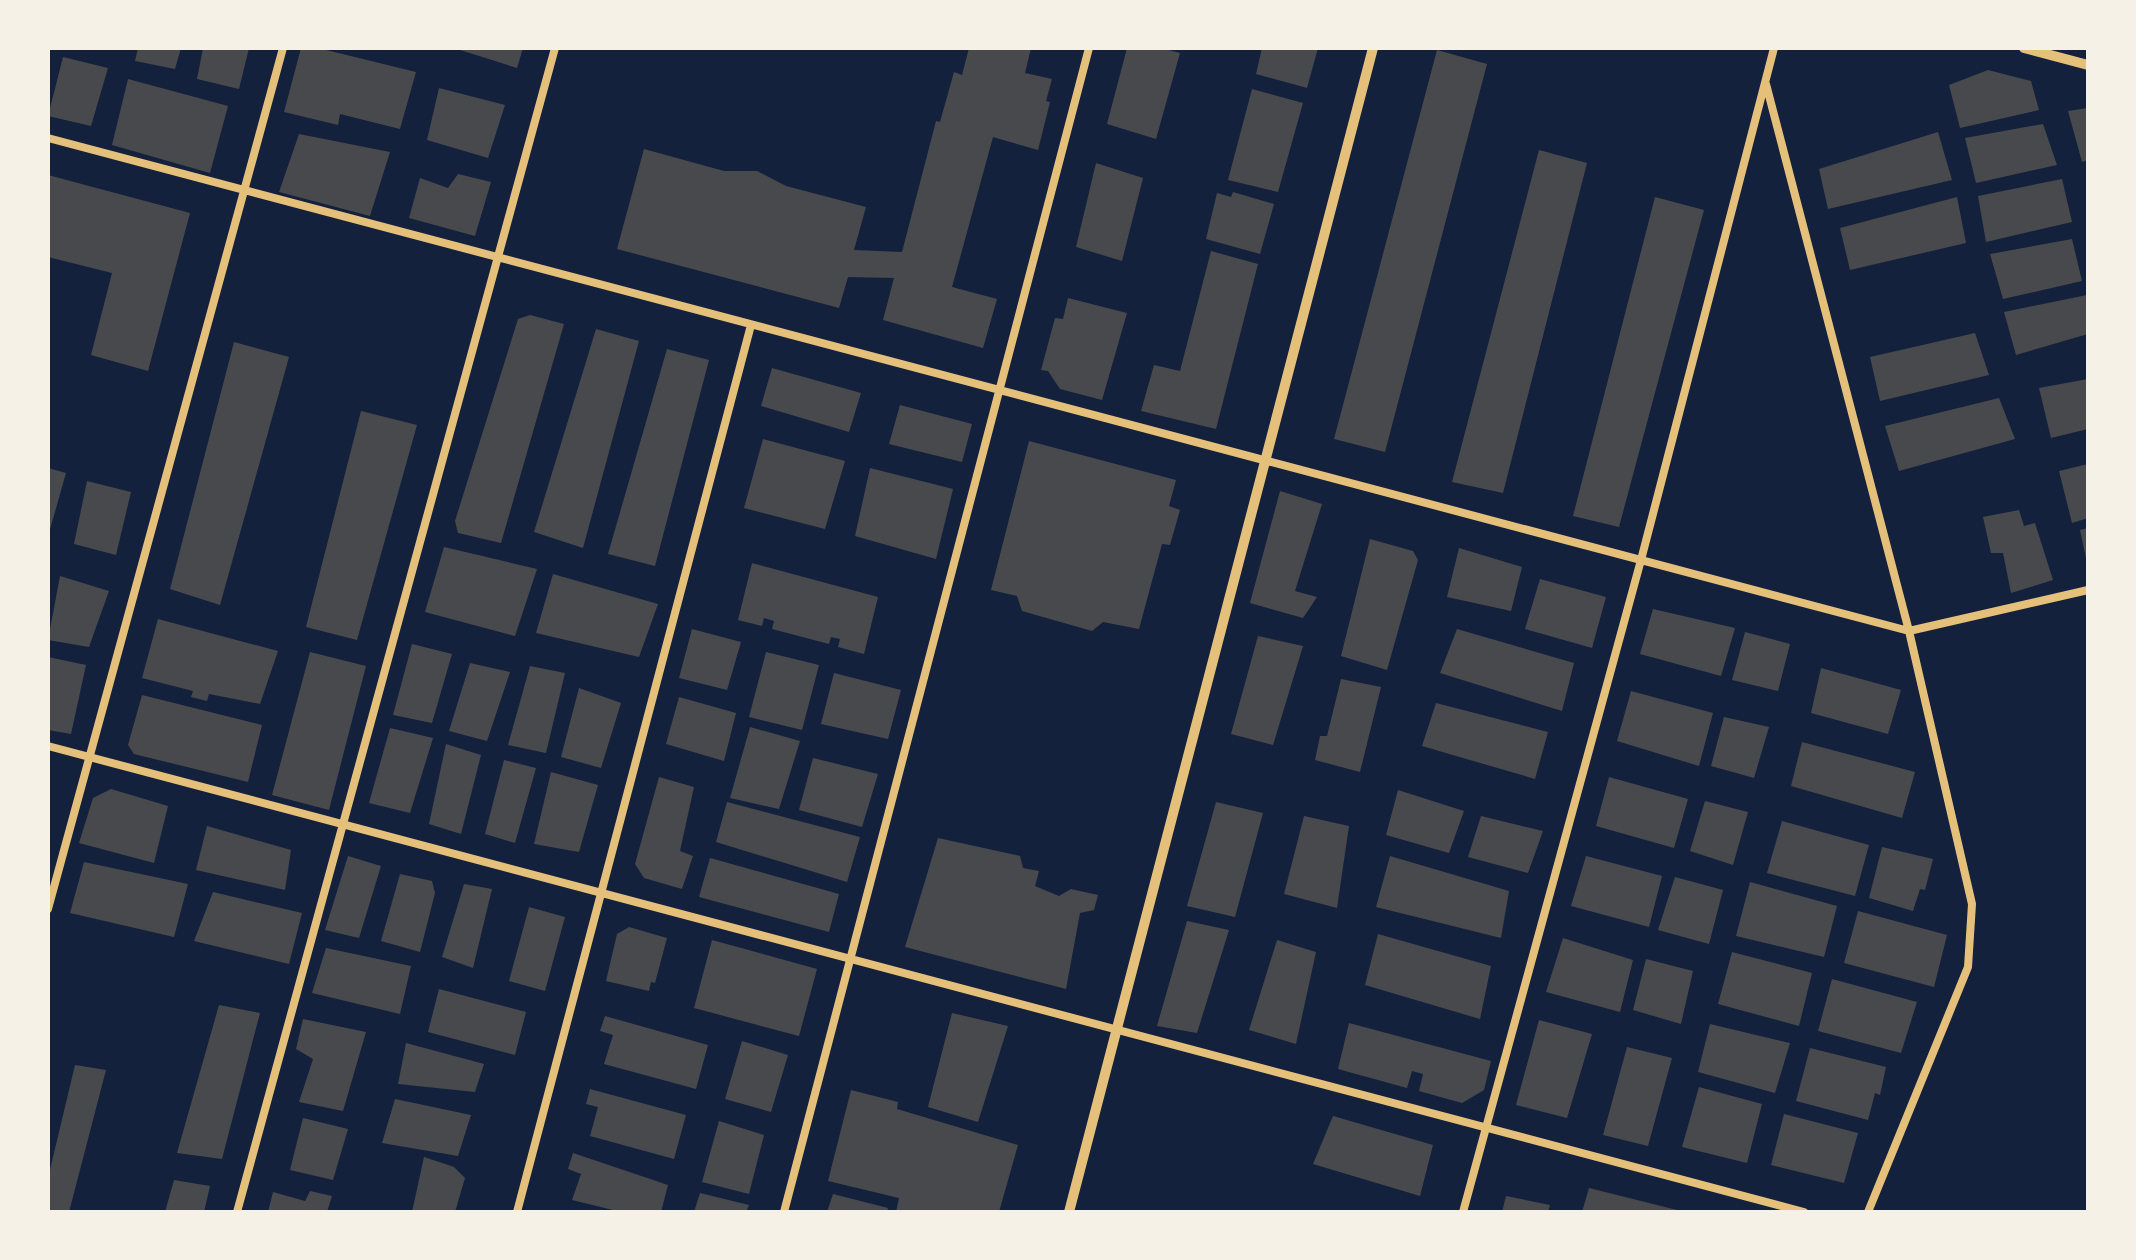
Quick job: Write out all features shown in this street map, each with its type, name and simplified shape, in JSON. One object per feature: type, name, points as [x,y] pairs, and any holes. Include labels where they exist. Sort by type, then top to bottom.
[{"type":"street","points":[[1069,1212],[1373,48]]},
{"type":"street","points":[[2024,48],[2088,65]]},
{"type":"lane","points":[[48,908],[283,48]]},
{"type":"lane","points":[[237,1212],[555,48]]},
{"type":"lane","points":[[784,1212],[1089,48]]},
{"type":"lane","points":[[1463,1212],[1641,560],[1774,48]]},
{"type":"lane","points":[[1765,80],[1909,631],[1972,904],[1968,967],[1868,1212]]},
{"type":"lane","points":[[48,138],[1909,631],[2088,590]]},
{"type":"lane","points":[[517,1212],[751,325]]},
{"type":"lane","points":[[48,746],[1804,1212]]},
{"type":"building","points":[[138,48],[181,48],[175,69],[135,61]]},
{"type":"building","points":[[203,48],[249,48],[239,89],[197,79]]},
{"type":"building","points":[[301,48],[318,48],[416,72],[400,129],[340,114],[338,125],[284,112]]},
{"type":"building","points":[[454,48],[523,48],[517,68]]},
{"type":"building","points":[[969,48],[1031,48],[1025,73],[1052,79],[1038,150],[993,137],[952,287],[997,299],[983,348],[883,320],[894,278],[848,277],[839,308],[617,249],[644,149],[724,171],[757,171],[786,186],[866,207],[854,250],[902,252],[936,121],[940,122],[954,72],[962,75]]},
{"type":"building","points":[[1127,48],[1161,48],[1180,53],[1156,139],[1107,124]]},
{"type":"building","points":[[1262,48],[1318,48],[1307,88],[1256,74]]},
{"type":"building","points":[[1437,50],[1487,64],[1385,452],[1334,439]]},
{"type":"building","points":[[63,57],[108,68],[91,126],[48,116]]},
{"type":"building","points":[[1988,70],[2031,81],[2039,110],[1960,128],[1949,85]]},
{"type":"building","points":[[128,79],[228,106],[210,173],[112,145]]},
{"type":"building","points":[[439,88],[505,105],[488,158],[427,140]]},
{"type":"building","points":[[1252,89],[1303,103],[1278,192],[1228,180]]},
{"type":"building","points":[[2088,108],[2088,160],[2082,162],[2068,111]]},
{"type":"building","points":[[2043,124],[2057,165],[1976,183],[1965,138]]},
{"type":"building","points":[[1938,132],[1952,180],[1828,209],[1819,169]]},
{"type":"building","points":[[299,134],[390,152],[370,216],[279,192]]},
{"type":"building","points":[[1539,150],[1587,163],[1503,493],[1452,482]]},
{"type":"building","points":[[1096,163],[1143,178],[1122,261],[1076,247]]},
{"type":"building","points":[[458,174],[491,182],[475,236],[409,218],[420,178],[448,188]]},
{"type":"building","points":[[48,175],[190,213],[148,371],[91,355],[112,273],[48,257]]},
{"type":"building","points":[[2062,179],[2072,222],[1986,242],[1978,196]]},
{"type":"building","points":[[1233,192],[1274,204],[1260,254],[1206,239],[1217,193],[1231,197]]},
{"type":"building","points":[[1655,197],[1704,210],[1619,527],[1573,516]]},
{"type":"building","points":[[1957,197],[1966,243],[1850,270],[1840,228]]},
{"type":"building","points":[[2072,239],[2082,281],[2003,299],[1990,254]]},
{"type":"building","points":[[1211,251],[1258,264],[1216,429],[1141,411],[1154,365],[1180,371]]},
{"type":"building","points":[[2087,295],[2088,334],[2016,355],[2004,312]]},
{"type":"building","points":[[1068,298],[1127,313],[1102,400],[1060,389],[1048,371],[1041,370],[1055,318],[1063,319]]},
{"type":"building","points":[[530,315],[564,324],[501,543],[458,533],[455,521],[518,319]]},
{"type":"building","points":[[596,329],[639,341],[583,548],[534,532]]},
{"type":"building","points":[[1975,333],[1989,375],[1880,401],[1870,357]]},
{"type":"building","points":[[234,342],[289,357],[220,605],[170,589]]},
{"type":"building","points":[[667,349],[709,360],[655,566],[608,554]]},
{"type":"building","points":[[772,368],[861,393],[849,432],[761,406]]},
{"type":"building","points":[[2088,379],[2088,429],[2051,438],[2039,388]]},
{"type":"building","points":[[1999,398],[2015,439],[1899,471],[1885,426]]},
{"type":"building","points":[[900,405],[972,424],[962,462],[889,444]]},
{"type":"building","points":[[361,411],[417,425],[357,640],[306,627]]},
{"type":"building","points":[[763,439],[845,461],[825,529],[744,508]]},
{"type":"building","points":[[1029,441],[1176,480],[1169,506],[1180,510],[1170,545],[1162,544],[1139,629],[1103,622],[1092,631],[1022,611],[1017,596],[991,590]]},
{"type":"building","points":[[2088,464],[2088,518],[2072,523],[2059,471]]},
{"type":"building","points":[[48,468],[66,473],[49,533],[48,533]]},
{"type":"building","points":[[870,468],[953,489],[936,559],[855,536]]},
{"type":"building","points":[[87,481],[131,492],[116,555],[74,544]]},
{"type":"building","points":[[1280,491],[1322,504],[1295,591],[1317,597],[1303,618],[1250,603]]},
{"type":"building","points":[[2019,510],[2024,526],[2035,523],[2053,580],[2011,593],[2003,553],[1991,553],[1983,517]]},
{"type":"building","points":[[2088,528],[2088,563],[2087,563],[2080,530]]},
{"type":"building","points":[[1370,539],[1413,551],[1418,560],[1387,670],[1341,656]]},
{"type":"building","points":[[444,547],[537,569],[515,636],[425,612]]},
{"type":"building","points":[[1459,548],[1522,567],[1511,611],[1447,597]]},
{"type":"building","points":[[752,563],[878,597],[864,654],[838,647],[840,639],[831,637],[829,644],[772,629],[774,621],[764,618],[762,626],[738,620]]},
{"type":"building","points":[[553,574],[658,604],[639,657],[536,633]]},
{"type":"building","points":[[60,576],[109,591],[89,647],[48,640]]},
{"type":"building","points":[[1540,579],[1606,597],[1592,648],[1525,629]]},
{"type":"building","points":[[1653,609],[1735,628],[1721,676],[1640,654]]},
{"type":"building","points":[[158,619],[278,651],[260,704],[209,694],[207,701],[191,697],[193,691],[142,678]]},
{"type":"building","points":[[692,629],[741,642],[727,690],[679,678]]},
{"type":"building","points":[[1457,629],[1574,663],[1562,711],[1440,673]]},
{"type":"building","points":[[1745,632],[1790,644],[1778,691],[1732,680]]},
{"type":"building","points":[[1258,636],[1303,646],[1273,745],[1231,734]]},
{"type":"building","points":[[412,644],[452,654],[432,723],[393,715]]},
{"type":"building","points":[[310,652],[366,666],[329,810],[272,795]]},
{"type":"building","points":[[766,652],[819,665],[802,730],[749,717]]},
{"type":"building","points":[[48,657],[86,665],[71,734],[48,730]]},
{"type":"building","points":[[470,663],[510,672],[487,741],[449,731]]},
{"type":"building","points":[[530,666],[565,673],[546,753],[508,745]]},
{"type":"building","points":[[1821,668],[1901,690],[1888,734],[1811,713]]},
{"type":"building","points":[[834,673],[901,690],[888,739],[821,724]]},
{"type":"building","points":[[1341,679],[1381,687],[1360,772],[1315,760],[1320,736],[1327,736]]},
{"type":"building","points":[[579,688],[621,703],[601,768],[561,757]]},
{"type":"building","points":[[1631,691],[1713,713],[1699,766],[1617,741]]},
{"type":"building","points":[[142,695],[262,725],[248,782],[134,754],[128,745]]},
{"type":"building","points":[[679,697],[736,713],[724,761],[666,744]]},
{"type":"building","points":[[1436,703],[1548,732],[1535,779],[1422,746]]},
{"type":"building","points":[[1724,717],[1769,727],[1754,778],[1711,766]]},
{"type":"building","points":[[750,727],[800,741],[779,809],[730,798]]},
{"type":"building","points":[[390,728],[433,738],[410,813],[369,803]]},
{"type":"building","points":[[1802,742],[1915,772],[1902,818],[1791,786]]},
{"type":"building","points":[[446,744],[481,755],[461,834],[429,824]]},
{"type":"building","points":[[813,758],[878,774],[862,827],[799,810]]},
{"type":"building","points":[[504,760],[536,768],[515,843],[485,834]]},
{"type":"building","points":[[551,772],[598,785],[579,852],[534,844]]},
{"type":"building","points":[[659,777],[694,787],[680,851],[693,856],[682,889],[644,878],[635,864]]},
{"type":"building","points":[[1609,777],[1688,799],[1674,848],[1596,826]]},
{"type":"building","points":[[111,789],[168,806],[154,863],[79,843],[93,798]]},
{"type":"building","points":[[1398,790],[1464,811],[1449,853],[1386,835]]},
{"type":"building","points":[[1705,801],[1748,812],[1733,865],[1690,851]]},
{"type":"building","points":[[727,802],[860,837],[847,882],[716,842]]},
{"type":"building","points":[[1216,802],[1263,813],[1235,917],[1187,906]]},
{"type":"building","points":[[1304,816],[1349,826],[1337,908],[1284,894]]},
{"type":"building","points":[[1481,816],[1543,831],[1528,873],[1468,857]]},
{"type":"building","points":[[1782,821],[1869,845],[1855,896],[1767,873]]},
{"type":"building","points":[[207,826],[291,850],[285,890],[196,870]]},
{"type":"building","points":[[938,838],[1020,856],[1023,868],[1039,871],[1035,886],[1059,896],[1071,889],[1098,895],[1094,910],[1080,913],[1066,989],[905,947]]},
{"type":"building","points":[[1882,847],[1933,859],[1925,890],[1920,889],[1913,911],[1869,898]]},
{"type":"building","points":[[348,856],[381,866],[359,938],[325,930]]},
{"type":"building","points":[[1390,856],[1509,891],[1501,938],[1376,907]]},
{"type":"building","points":[[1586,856],[1662,876],[1649,927],[1571,906]]},
{"type":"building","points":[[710,858],[839,894],[829,932],[699,897]]},
{"type":"building","points":[[84,862],[188,884],[174,937],[70,913]]},
{"type":"building","points":[[400,874],[432,881],[435,893],[420,952],[381,941]]},
{"type":"building","points":[[1675,877],[1723,890],[1709,944],[1658,930]]},
{"type":"building","points":[[1750,882],[1837,906],[1824,957],[1736,936]]},
{"type":"building","points":[[464,884],[492,889],[473,968],[442,957]]},
{"type":"building","points":[[213,892],[302,913],[289,964],[194,941]]},
{"type":"building","points":[[529,907],[565,917],[545,991],[509,981]]},
{"type":"building","points":[[1858,911],[1947,935],[1934,987],[1844,963]]},
{"type":"building","points":[[1187,921],[1229,930],[1197,1033],[1157,1026]]},
{"type":"building","points":[[629,927],[667,938],[655,983],[651,982],[649,991],[606,981],[617,934]]},
{"type":"building","points":[[1378,934],[1491,966],[1480,1019],[1365,985]]},
{"type":"building","points":[[1563,938],[1633,960],[1620,1012],[1546,992]]},
{"type":"building","points":[[712,940],[817,969],[799,1036],[694,1008]]},
{"type":"building","points":[[1277,940],[1316,952],[1296,1044],[1249,1030]]},
{"type":"building","points":[[326,948],[411,966],[400,1014],[312,993]]},
{"type":"building","points":[[1732,952],[1812,973],[1799,1026],[1718,1004]]},
{"type":"building","points":[[1646,959],[1693,971],[1681,1024],[1633,1010]]},
{"type":"building","points":[[1832,979],[1917,1002],[1901,1053],[1818,1031]]},
{"type":"building","points":[[439,989],[526,1012],[515,1055],[428,1032]]},
{"type":"building","points":[[219,1005],[260,1013],[222,1159],[177,1153]]},
{"type":"building","points":[[952,1013],[1008,1026],[978,1122],[928,1107]]},
{"type":"building","points":[[605,1016],[708,1045],[696,1089],[604,1064],[613,1035],[600,1031]]},
{"type":"building","points":[[303,1019],[366,1032],[343,1111],[299,1102],[313,1059],[296,1049]]},
{"type":"building","points":[[1539,1020],[1592,1034],[1567,1118],[1516,1105]]},
{"type":"building","points":[[1349,1023],[1491,1061],[1484,1090],[1462,1103],[1419,1091],[1423,1074],[1412,1071],[1407,1088],[1338,1069]]},
{"type":"building","points":[[1710,1024],[1790,1043],[1775,1093],[1698,1072]]},
{"type":"building","points":[[742,1041],[788,1055],[771,1112],[725,1099]]},
{"type":"building","points":[[406,1043],[484,1064],[475,1092],[398,1084]]},
{"type":"building","points":[[1627,1047],[1672,1058],[1648,1146],[1603,1135]]},
{"type":"building","points":[[1810,1048],[1886,1067],[1880,1095],[1875,1093],[1868,1120],[1796,1101]]},
{"type":"building","points":[[75,1065],[106,1070],[69,1212],[48,1212],[48,1178]]},
{"type":"building","points":[[1699,1087],[1762,1104],[1747,1163],[1682,1147]]},
{"type":"building","points":[[590,1089],[686,1115],[674,1159],[590,1136],[598,1107],[586,1104]]},
{"type":"building","points":[[851,1090],[898,1102],[897,1109],[1018,1145],[999,1212],[896,1212],[899,1198],[828,1181]]},
{"type":"building","points":[[395,1099],[471,1115],[458,1156],[382,1143]]},
{"type":"building","points":[[1784,1114],[1858,1133],[1844,1183],[1771,1165]]},
{"type":"building","points":[[1333,1116],[1433,1145],[1420,1196],[1313,1164]]},
{"type":"building","points":[[303,1118],[348,1129],[333,1180],[290,1170]]},
{"type":"building","points":[[719,1121],[764,1135],[749,1194],[702,1182]]},
{"type":"building","points":[[573,1153],[668,1185],[661,1212],[621,1212],[572,1200],[581,1174],[568,1169]]},
{"type":"building","points":[[424,1157],[454,1167],[465,1178],[455,1212],[412,1212]]},
{"type":"building","points":[[174,1180],[210,1186],[204,1212],[165,1212]]},
{"type":"building","points":[[1589,1188],[1681,1211],[1681,1212],[1582,1212]]},
{"type":"building","points":[[310,1191],[332,1196],[327,1212],[268,1212],[273,1192],[305,1201]]},
{"type":"building","points":[[700,1193],[749,1205],[746,1212],[694,1212]]},
{"type":"building","points":[[833,1194],[888,1208],[887,1212],[827,1212]]},
{"type":"building","points":[[1506,1196],[1550,1205],[1548,1212],[1502,1212]]}]
